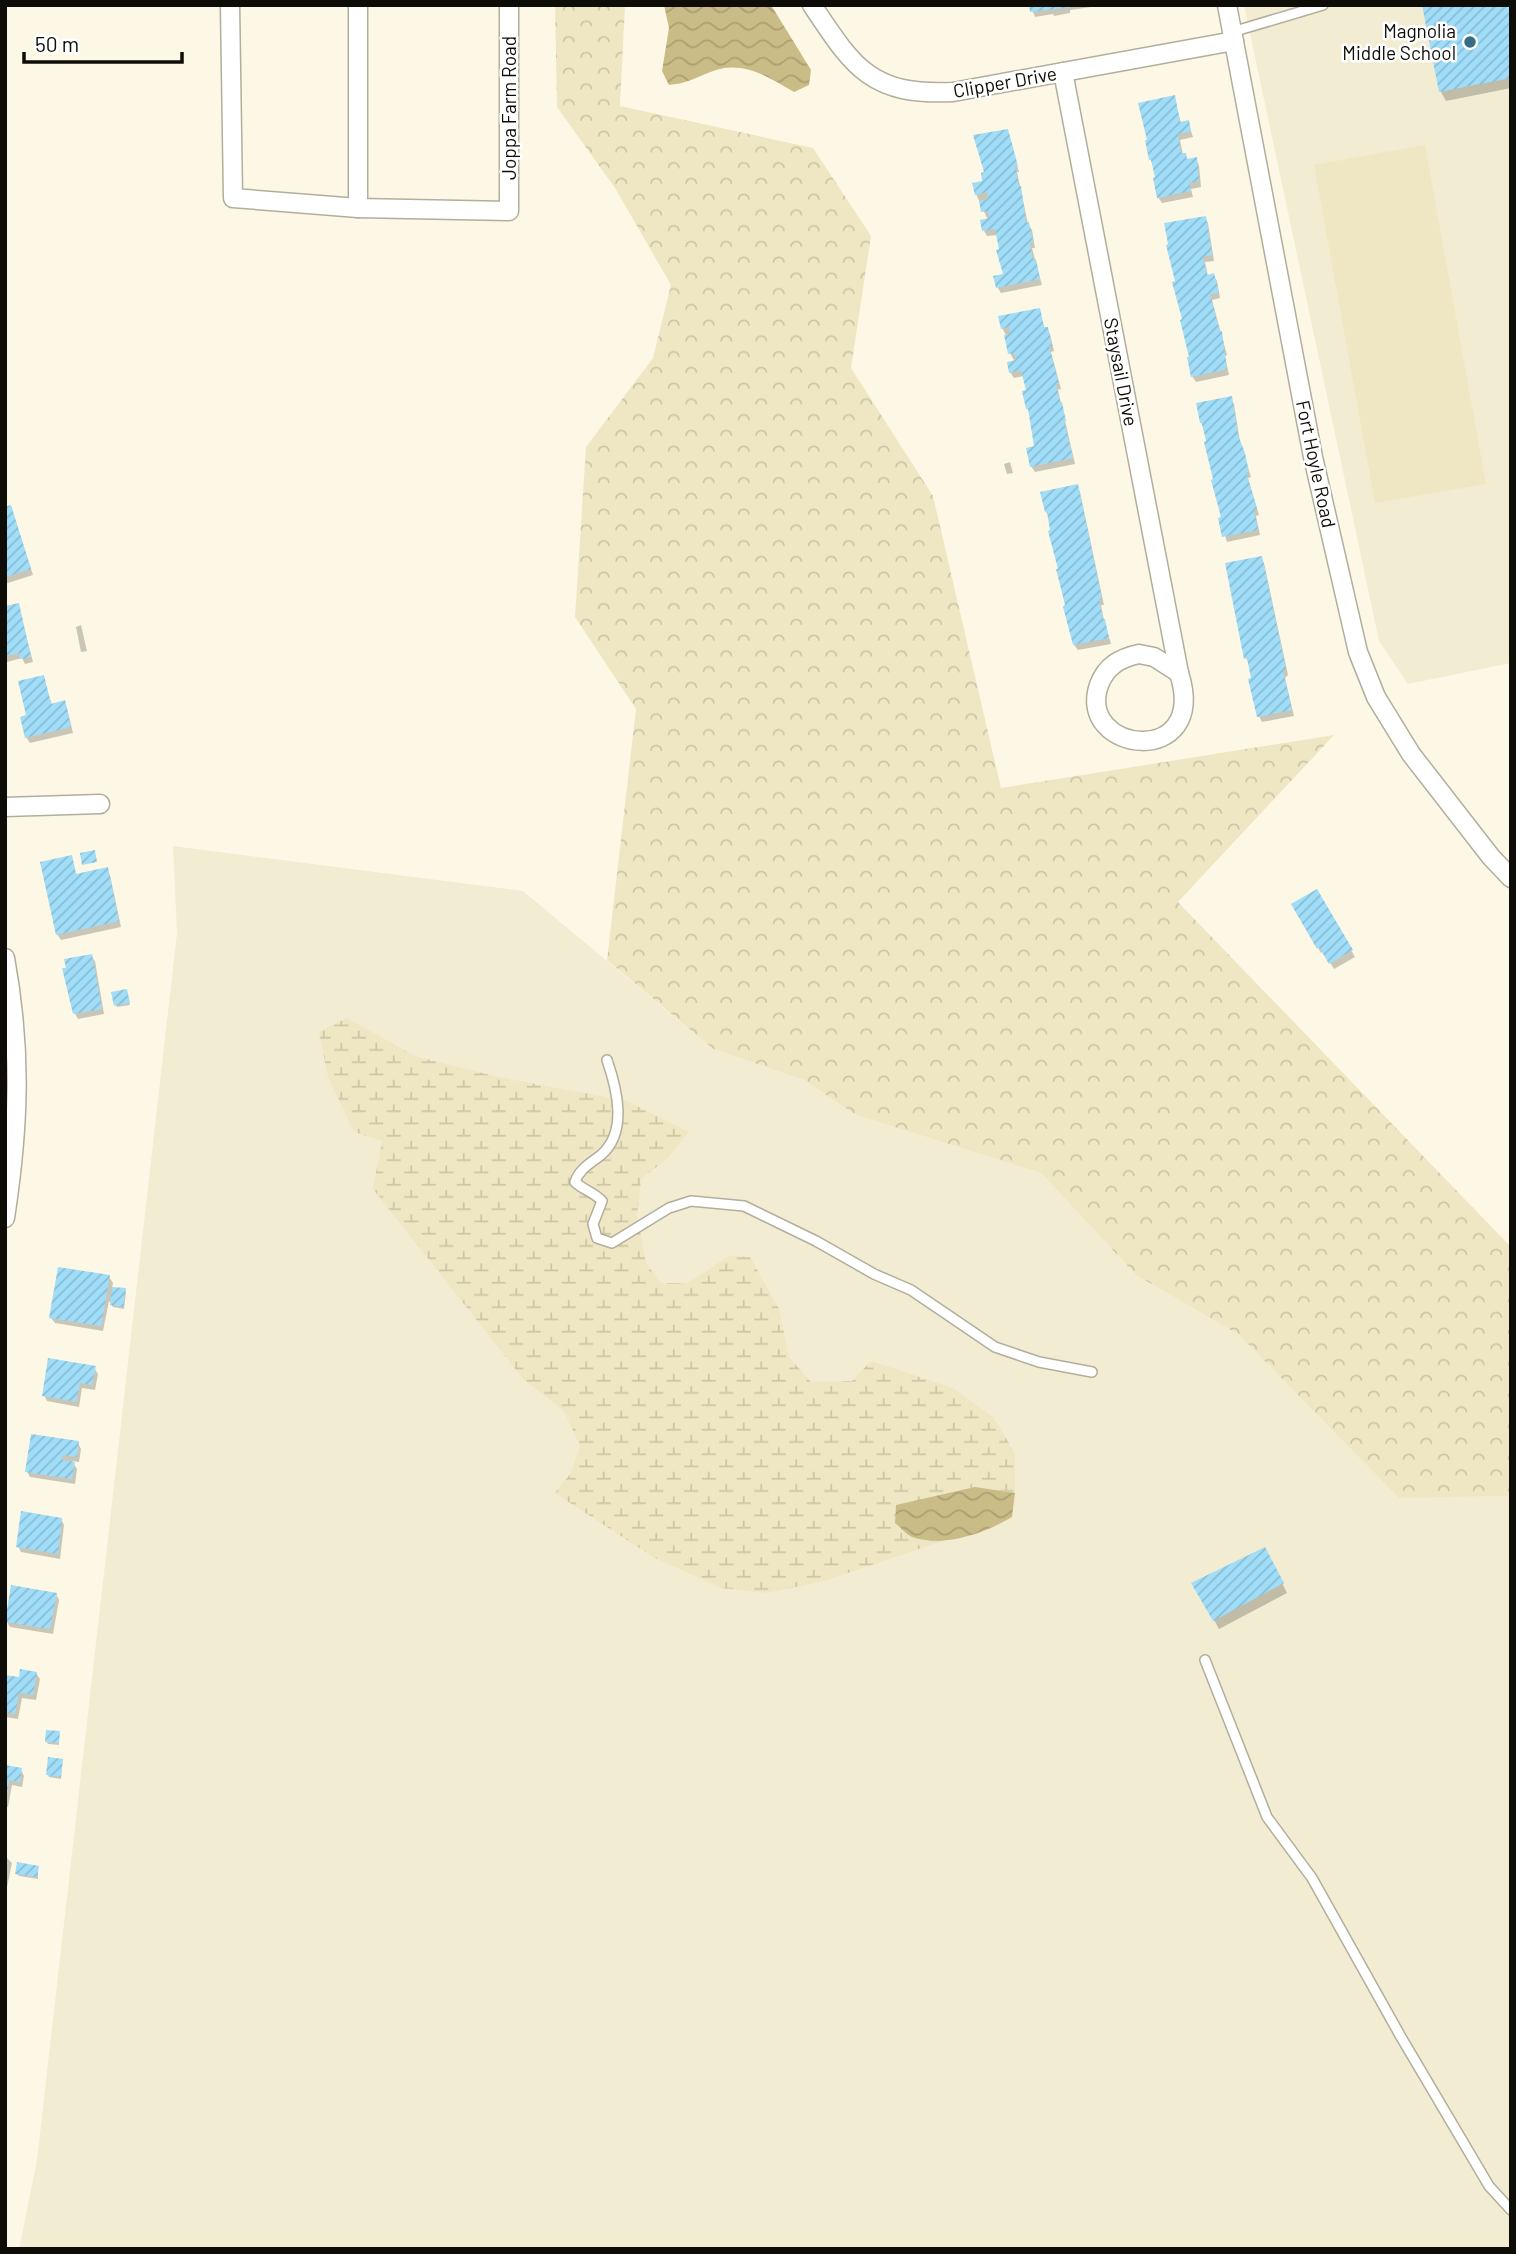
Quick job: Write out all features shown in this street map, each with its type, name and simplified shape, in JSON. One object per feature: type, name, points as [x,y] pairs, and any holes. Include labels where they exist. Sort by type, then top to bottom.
[{"type":"street","points":[[230,5],[233,198],[358,208],[358,5]]},
{"type":"street","name":"Joppa Farm Road","points":[[358,208],[509,211],[509,5]]},
{"type":"street","name":"Clipper Drive","points":[[812,5],[843,52],[872,79],[892,87],[934,93],[1063,72],[1233,36]]},
{"type":"street","name":"Fort Hoyle Road","points":[[1227,5],[1313,457],[1358,652],[1376,696],[1411,754],[1491,857],[1511,878]]},
{"type":"street","name":"Staysail Drive","points":[[1063,72],[1185,700],[1182,714],[1175,726],[1152,741],[1130,741],[1111,731],[1102,719],[1097,705],[1097,690],[1102,677],[1112,665],[1125,657],[1139,654],[1154,657],[1179,673]]},
{"type":"street","points":[[5,807],[100,804]]},
{"type":"street","points":[[5,958],[13,1001],[17,1048],[18,1117],[5,1219]]},
{"type":"lane","points":[[1233,36],[1323,5]]},
{"type":"lane","points":[[607,1060],[614,1080],[618,1128],[610,1147],[578,1172],[575,1182],[582,1189],[596,1194],[602,1201],[593,1224],[597,1238],[612,1243],[669,1208],[691,1201],[744,1206],[816,1241],[874,1274],[911,1290],[995,1346],[1039,1362],[1092,1372]]},
{"type":"lane","points":[[1205,1660],[1267,1817],[1312,1878],[1489,2186],[1511,2210]]},
{"type":"shaded area","points":[[1244,5],[1511,5],[1511,663],[1408,684],[1379,641]]},
{"type":"shaded area","points":[[173,846],[523,891],[713,1049],[804,1080],[856,1115],[1041,1173],[1136,1275],[1239,1335],[1399,1497],[1511,1496],[1511,2249],[19,2249],[37,2160],[177,933]]},
{"type":"green space","points":[[555,5],[625,5],[620,106],[813,148],[871,236],[851,368],[933,496],[1001,788],[1334,735],[1178,902],[1511,1247],[1511,1496],[1399,1498],[1239,1335],[1136,1275],[1041,1173],[856,1115],[804,1080],[713,1049],[607,960],[636,709],[575,617],[586,447],[653,358],[671,285],[615,188],[557,107]]},
{"type":"green space","points":[[1425,145],[1486,484],[1375,503],[1314,165]]},
{"type":"green space","points":[[347,1018],[415,1056],[494,1076],[627,1101],[689,1132],[667,1159],[641,1179],[637,1216],[646,1263],[661,1283],[688,1283],[729,1256],[750,1257],[779,1309],[789,1357],[811,1382],[852,1381],[871,1361],[953,1388],[993,1417],[1015,1453],[1015,1493],[975,1487],[939,1497],[911,1536],[946,1540],[824,1581],[768,1593],[721,1588],[653,1557],[555,1493],[571,1473],[580,1446],[564,1411],[524,1380],[373,1189],[382,1141],[354,1132],[328,1077],[319,1032]]},
{"type":"water","points":[[664,5],[771,5],[811,70],[809,85],[794,92],[757,72],[727,68],[669,85],[662,71],[669,28]]},
{"type":"water","points":[[975,1487],[1015,1493],[1012,1517],[977,1533],[937,1541],[912,1537],[895,1523],[896,1505]]},
{"type":"building","points":[[1029,5],[1073,5],[1073,7],[1030,12]]},
{"type":"building","name":"Magnolia Middle School","points":[[1422,5],[1511,5],[1511,78],[1439,92]]},
{"type":"building","points":[[1175,95],[1180,122],[1189,120],[1191,131],[1178,134],[1181,153],[1186,153],[1187,159],[1197,157],[1199,181],[1189,183],[1191,191],[1157,198],[1155,177],[1138,103]]},
{"type":"building","points":[[1008,129],[1018,166],[1015,166],[1021,186],[1026,223],[1029,222],[1033,242],[1030,243],[1033,260],[1036,259],[1040,279],[996,288],[993,276],[1003,274],[996,250],[999,249],[995,229],[982,231],[980,220],[989,218],[988,211],[981,212],[979,201],[988,199],[987,192],[975,195],[972,183],[982,181],[981,173],[984,172],[973,135]]},
{"type":"building","points":[[1206,216],[1212,255],[1203,257],[1207,275],[1214,273],[1219,293],[1210,294],[1220,332],[1222,331],[1227,369],[1191,377],[1180,320],[1182,319],[1172,282],[1175,281],[1166,245],[1164,223]]},
{"type":"building","points":[[1040,308],[1044,327],[1048,327],[1052,346],[1049,346],[1059,384],[1056,384],[1073,458],[1030,467],[1026,448],[1034,446],[1022,391],[1026,390],[1021,370],[1009,373],[1007,362],[1016,360],[1014,353],[1008,354],[1004,335],[1010,334],[1009,327],[1001,329],[998,316]]},
{"type":"building","points":[[1232,396],[1238,435],[1249,472],[1246,472],[1257,509],[1254,510],[1258,530],[1222,537],[1218,518],[1221,517],[1196,403]]},
{"type":"building","points":[[1078,484],[1102,599],[1099,600],[1109,638],[1073,645],[1048,531],[1047,512],[1040,492]]},
{"type":"building","points":[[11,505],[31,569],[5,577],[5,507]]},
{"type":"building","points":[[1262,556],[1292,710],[1257,717],[1248,679],[1251,678],[1247,658],[1244,659],[1225,563]]},
{"type":"building","points":[[19,603],[31,657],[20,659],[19,653],[5,656],[5,606]]},
{"type":"building","points":[[44,675],[51,704],[65,700],[71,727],[25,738],[20,717],[26,715],[18,681]]},
{"type":"building","points":[[95,850],[97,862],[82,865],[80,853]]},
{"type":"building","points":[[72,855],[76,874],[108,867],[119,921],[56,935],[40,862]]},
{"type":"building","points":[[1317,889],[1353,950],[1329,964],[1319,947],[1317,949],[1291,904]]},
{"type":"building","points":[[92,954],[102,1009],[73,1014],[62,968],[66,968],[64,959]]},
{"type":"building","points":[[127,989],[130,1003],[114,1006],[111,992]]},
{"type":"building","points":[[58,1267],[110,1275],[101,1326],[49,1318]]},
{"type":"building","points":[[112,1287],[126,1288],[123,1307],[110,1305]]},
{"type":"building","points":[[48,1358],[96,1366],[92,1385],[80,1383],[76,1402],[42,1396]]},
{"type":"building","points":[[31,1434],[79,1441],[77,1457],[63,1455],[62,1460],[75,1462],[72,1479],[25,1472]]},
{"type":"building","points":[[21,1511],[62,1518],[58,1554],[16,1547]]},
{"type":"building","points":[[1265,1547],[1284,1583],[1213,1621],[1191,1583]]},
{"type":"building","points":[[11,1585],[57,1593],[50,1629],[5,1622]]},
{"type":"building","points":[[20,1669],[37,1672],[33,1695],[19,1693],[15,1714],[5,1712],[5,1675],[19,1677]]},
{"type":"building","points":[[46,1730],[60,1731],[59,1743],[45,1742]]},
{"type":"building","points":[[48,1757],[63,1759],[61,1777],[46,1775]]},
{"type":"building","points":[[5,1765],[22,1768],[20,1782],[9,1780],[7,1796]]},
{"type":"building","points":[[17,1862],[39,1866],[37,1877],[15,1874]]},
{"type":"place","name":"Magnolia Middle School","points":[[1470,42]]}]
